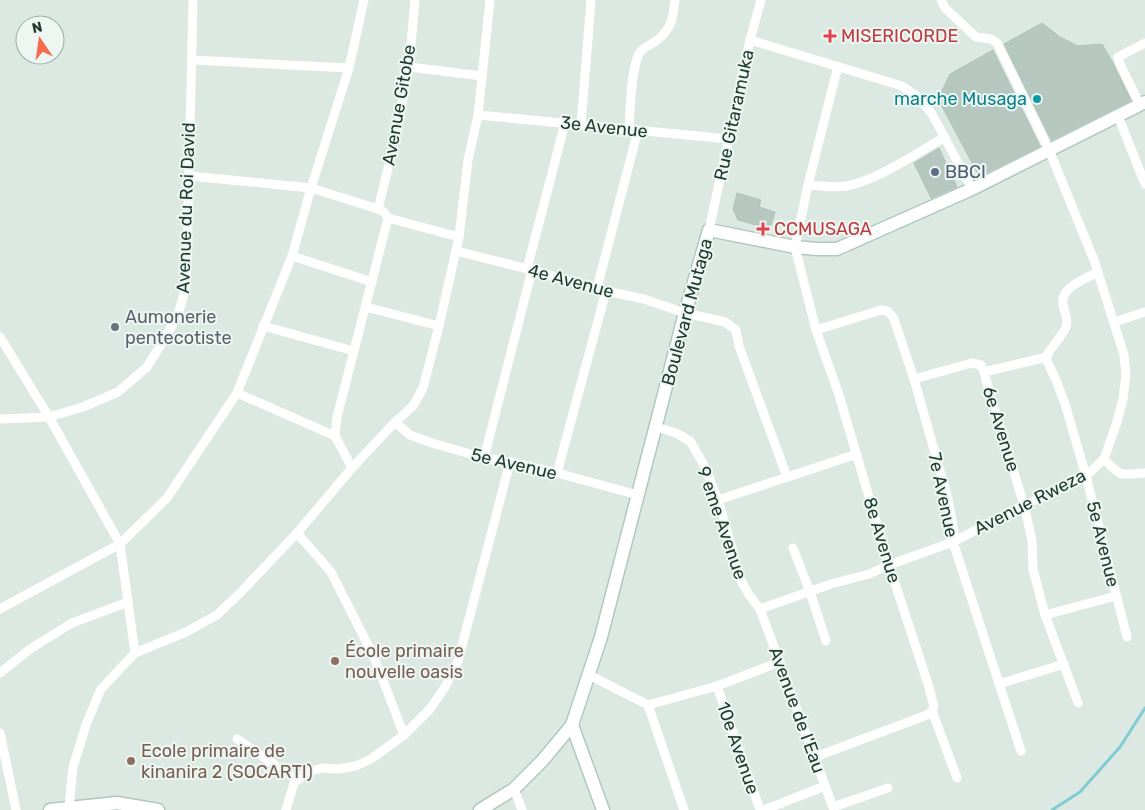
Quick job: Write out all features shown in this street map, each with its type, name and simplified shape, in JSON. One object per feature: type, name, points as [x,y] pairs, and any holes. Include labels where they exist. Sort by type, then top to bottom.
[{"type":"street","name":"Avenue du Roi David","points":[[0,419],[49,417],[118,392],[147,367],[178,315],[185,290],[190,176],[193,0]]},
{"type":"street","points":[[0,609],[120,544],[167,498],[237,392],[292,256],[311,188],[332,126],[364,0]]},
{"type":"street","name":"Avenue Gitobe","points":[[378,209],[396,136],[409,67],[415,0]]},
{"type":"street","points":[[70,809],[73,768],[87,722],[101,688],[135,653],[186,632],[217,615],[296,533],[395,422],[413,406],[423,388],[459,237],[468,160],[478,115],[490,0]]},
{"type":"street","points":[[581,125],[591,0]]},
{"type":"street","points":[[597,288],[633,130],[635,65],[641,51],[668,30],[673,16],[675,0]]},
{"type":"street","name":"Rue Gitaramuka","points":[[709,230],[750,40],[761,0]]},
{"type":"street","name":"Avenue Rweza","points":[[760,609],[831,584],[869,574],[953,542],[1024,505],[1086,476],[1104,460],[1117,422],[1126,375],[1124,355],[1094,260],[1048,150],[997,43],[992,39],[976,37],[945,8],[941,0]]},
{"type":"street","points":[[750,40],[902,86],[918,97],[932,114],[972,189]]},
{"type":"street","points":[[1142,104],[1118,57],[1145,44]]},
{"type":"street","points":[[192,60],[348,68]]},
{"type":"street","points":[[796,247],[808,185],[838,66]]},
{"type":"street","points":[[409,67],[482,76]]},
{"type":"street","name":"Boulevard Mutaga","points":[[480,810],[514,789],[542,761],[572,725],[601,637],[685,313],[709,230],[796,247],[829,250],[844,247],[972,189],[1142,104]]},
{"type":"street","name":"3e Avenue","points":[[478,115],[730,139]]},
{"type":"street","points":[[1118,116],[1145,184]]},
{"type":"street","points":[[484,458],[565,123]]},
{"type":"street","points":[[808,185],[847,186],[875,176],[945,137]]},
{"type":"street","points":[[190,176],[311,188],[378,209],[384,212],[388,218],[459,237]]},
{"type":"street","points":[[352,468],[336,436],[337,417],[388,218]]},
{"type":"street","name":"8e Avenue","points":[[796,247],[816,330],[857,454],[928,684],[934,706],[932,711],[957,778]]},
{"type":"street","name":"4e Avenue","points":[[456,251],[530,269],[606,291],[644,299],[685,313],[725,322],[736,330],[739,346],[787,477]]},
{"type":"street","points":[[292,256],[372,282]]},
{"type":"street","points":[[984,372],[1046,356],[1067,326],[1067,317],[1063,304],[1064,296],[1069,288],[1098,272]]},
{"type":"street","points":[[557,473],[606,291]]},
{"type":"street","points":[[366,307],[439,326]]},
{"type":"street","name":"7e Avenue","points":[[816,330],[886,310],[890,312],[894,319],[914,379],[948,500],[954,532],[953,542],[1020,751]]},
{"type":"street","points":[[1114,322],[1145,312]]},
{"type":"street","points":[[264,326],[354,351]]},
{"type":"street","points":[[0,337],[49,417],[120,544],[135,653]]},
{"type":"street","name":"5e Avenue","points":[[1046,356],[1065,404],[1086,476],[1127,638]]},
{"type":"street","name":"6e Avenue","points":[[914,379],[972,363],[981,365],[1024,505],[1032,540],[1033,569],[1045,615],[1078,703]]},
{"type":"street","points":[[237,392],[336,436]]},
{"type":"street","name":"5e Avenue","points":[[395,422],[410,435],[432,443],[484,458],[557,473],[638,495]]},
{"type":"street","name":"9 eme Avenue","points":[[656,427],[676,433],[690,442],[704,465],[718,500],[733,550],[738,575],[748,595],[760,609]]},
{"type":"street","points":[[718,500],[857,454]]},
{"type":"street","points":[[1104,460],[1116,472],[1124,475],[1145,473]]},
{"type":"street","points":[[286,810],[294,783],[307,772],[322,768],[338,769],[356,766],[371,759],[404,735],[430,709],[445,688],[458,661],[510,462]]},
{"type":"street","points":[[296,533],[331,572],[374,658],[404,735]]},
{"type":"street","points":[[793,548],[826,641]]},
{"type":"street","points":[[1045,615],[1116,596]]},
{"type":"street","points":[[0,673],[30,649],[72,624],[128,602]]},
{"type":"street","name":"Avenue de l'Eau","points":[[760,609],[834,809]]},
{"type":"street","points":[[589,675],[648,705],[717,686],[780,662]]},
{"type":"street","points":[[999,684],[1064,664]]},
{"type":"street","name":"10e Avenue","points":[[717,686],[760,810]]},
{"type":"street","points":[[648,705],[684,810]]},
{"type":"street","points":[[815,757],[914,720],[932,711]]},
{"type":"street","points":[[572,725],[603,810]]},
{"type":"street","points":[[0,732],[16,810]]},
{"type":"street","points":[[237,739],[297,780]]},
{"type":"street","points":[[764,810],[825,786]]},
{"type":"street","points":[[834,809],[888,788]]},
{"type":"street","points":[[514,789],[522,810]]},
{"type":"street","points":[[50,810],[117,803],[155,810]]},
{"type":"building","points":[[1042,23],[1060,37],[1078,46],[1102,44],[1131,100],[1051,140],[1004,44]]},
{"type":"building","points":[[993,50],[1040,146],[979,176],[938,99],[950,74]]},
{"type":"building","name":"BBCI","points":[[939,148],[957,187],[931,198],[914,163]]},
{"type":"building","name":"CCMUSAGA","points":[[737,193],[761,200],[759,207],[775,212],[770,229],[738,220],[733,209]]},
{"type":"waterway","points":[[1052,810],[1080,792],[1120,747],[1145,708]]},
{"type":"place","name":"MISERICORDE","points":[[830,36]]},
{"type":"place","name":"marche Musaga","points":[[1037,99]]},
{"type":"place","name":"BBCI","points":[[935,172]]},
{"type":"place","name":"CCMUSAGA","points":[[763,229]]},
{"type":"place","name":"Aumonerie pentecotiste","points":[[115,327]]},
{"type":"place","name":"École primaire nouvelle oasis","points":[[335,661]]},
{"type":"place","name":"Ecole primaire de kinanira 2 (SOCARTI)","points":[[131,761]]}]
